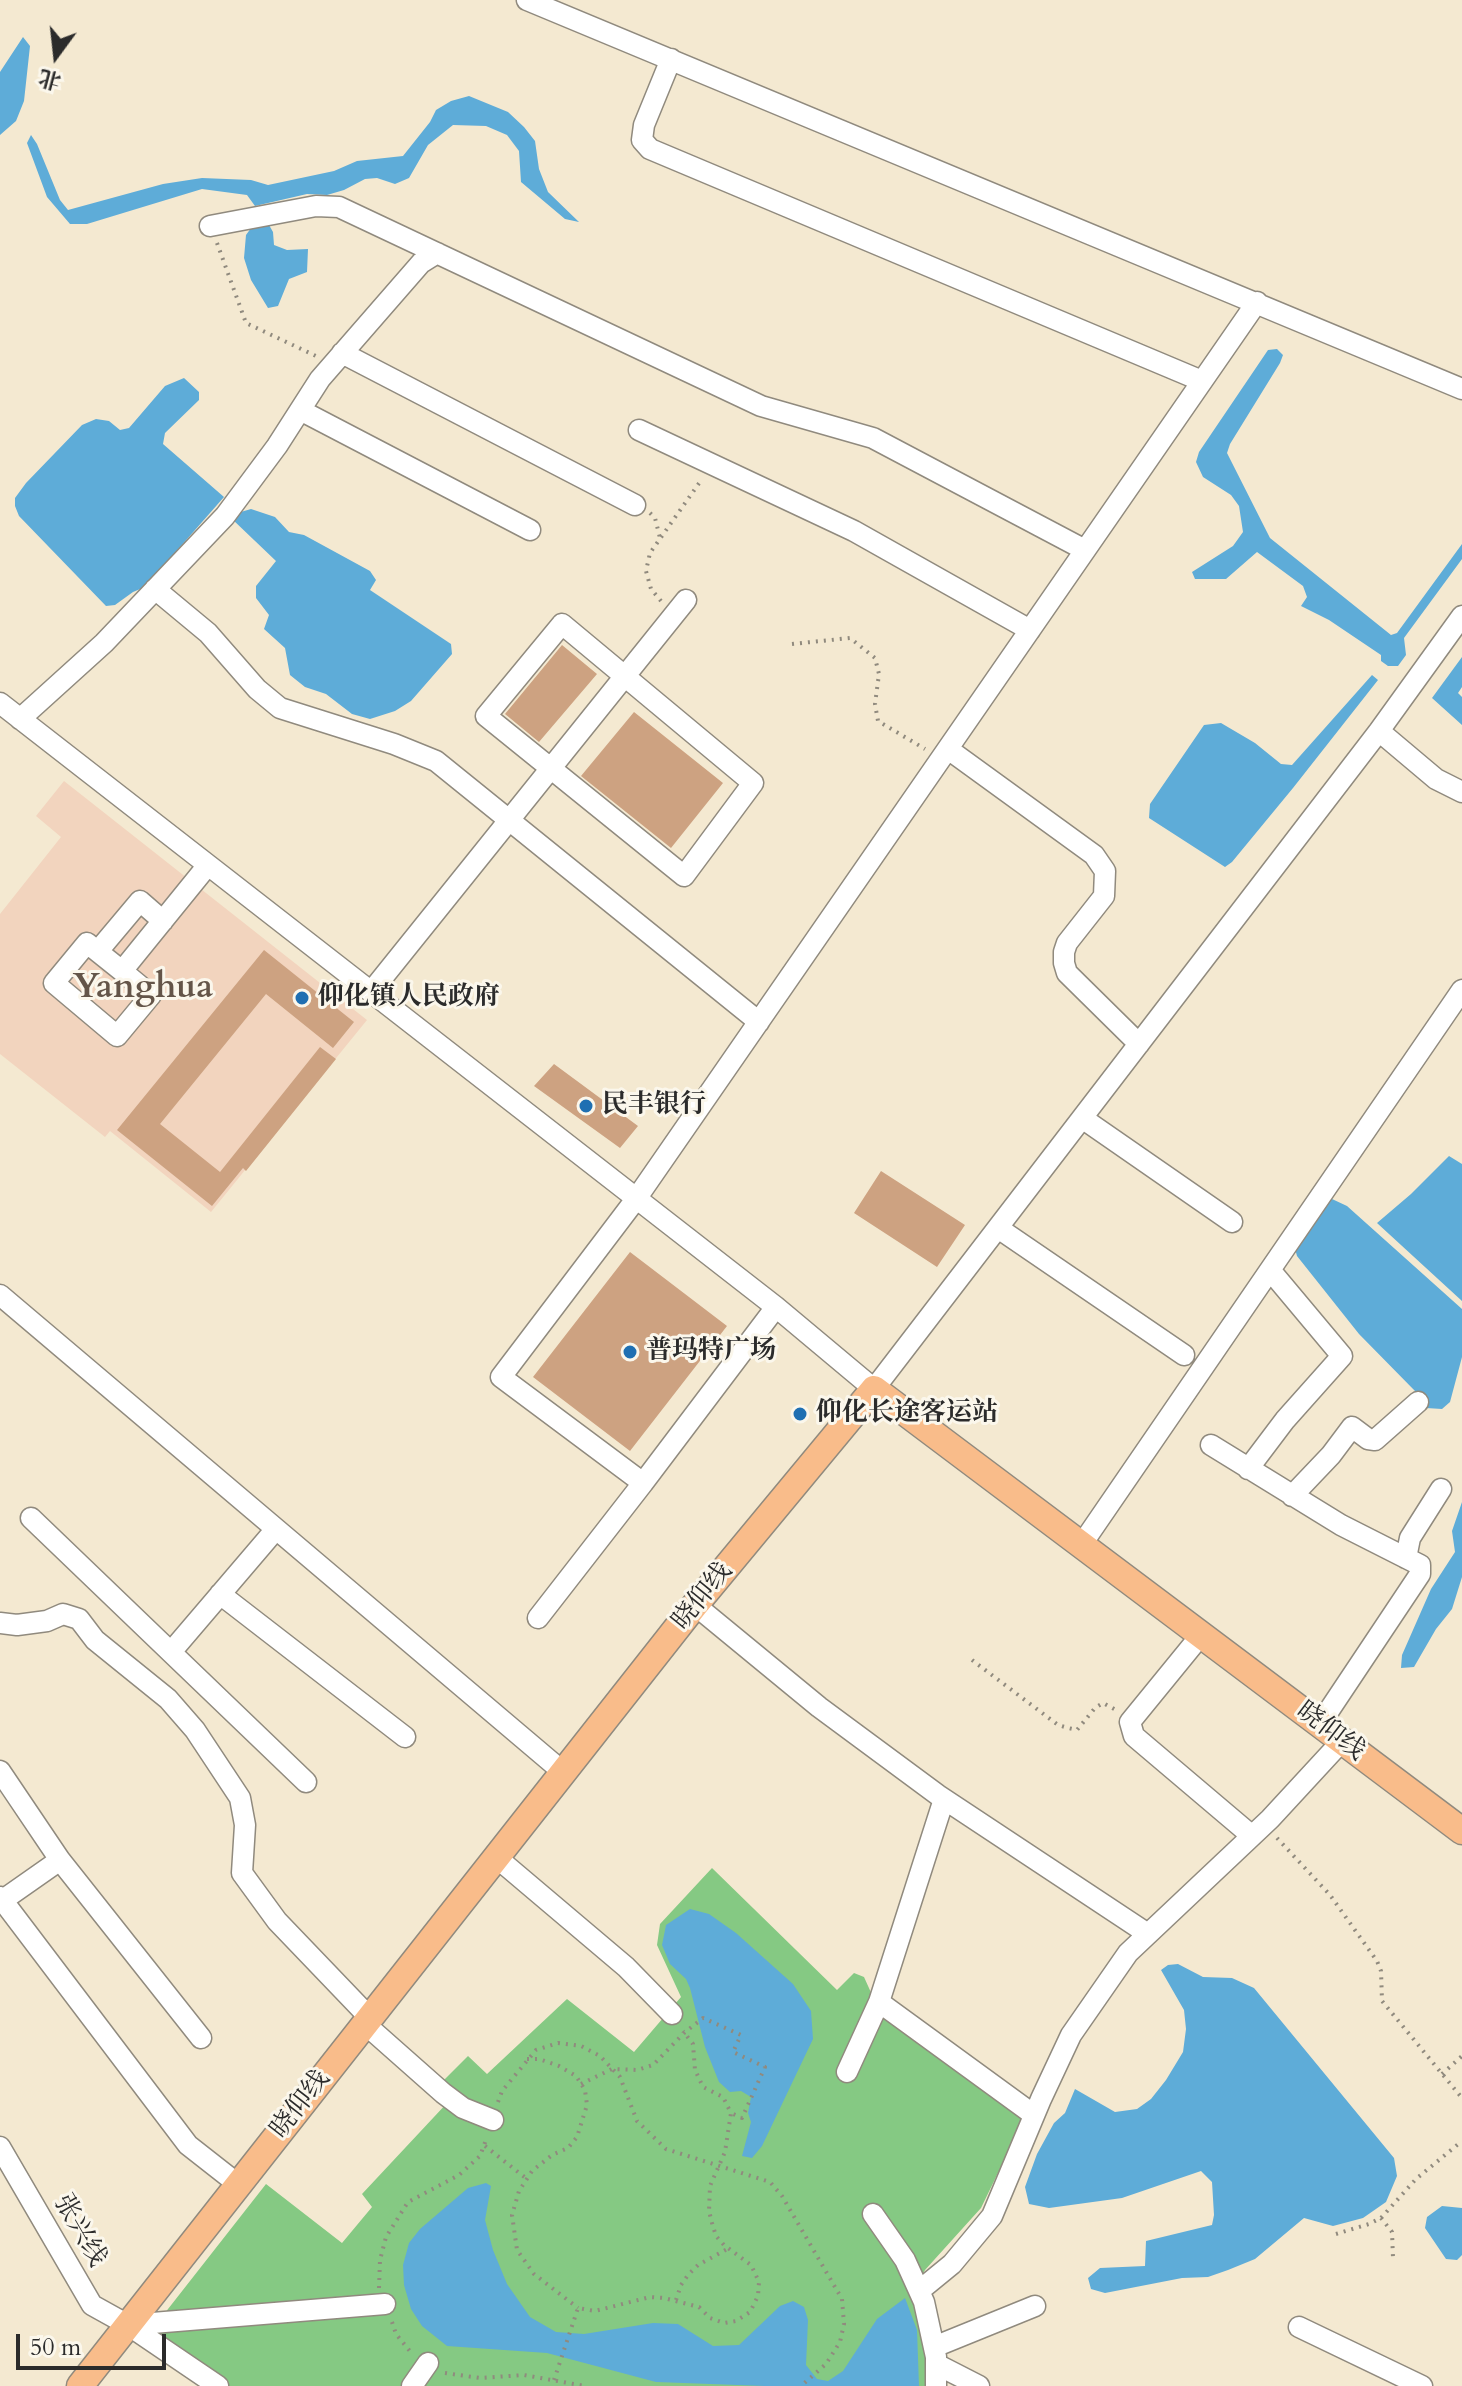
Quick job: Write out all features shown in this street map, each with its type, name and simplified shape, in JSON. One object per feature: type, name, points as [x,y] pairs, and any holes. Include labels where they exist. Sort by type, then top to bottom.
[{"type":"main road","name":"晓仰线","points":[[80,2386],[695,1605],[874,1389],[1462,1831]]},
{"type":"street","points":[[527,0],[1462,389]]},
{"type":"street","points":[[671,59],[644,125],[642,140],[650,149],[1202,381]]},
{"type":"street","points":[[210,226],[316,206],[339,207],[761,406],[873,438],[1085,550]]},
{"type":"street","points":[[20,719],[104,643],[225,516],[338,359],[421,263],[437,253]]},
{"type":"street","points":[[643,1483],[501,1377],[636,1199],[1257,302]]},
{"type":"street","points":[[338,359],[635,505]]},
{"type":"street","points":[[300,410],[530,530]]},
{"type":"street","points":[[639,430],[854,531],[1030,630]]},
{"type":"street","points":[[155,589],[208,633],[257,689],[280,708],[394,744],[436,761],[759,1022]]},
{"type":"street","points":[[371,992],[680,608]]},
{"type":"street","points":[[0,703],[776,1307],[874,1389],[1379,731],[1462,616]]},
{"type":"street","points":[[562,624],[625,676],[753,783],[684,876],[486,716],[562,624]]},
{"type":"street","points":[[1379,731],[1436,779],[1462,792]]},
{"type":"street","points":[[944,754],[1094,855],[1105,871],[1104,896],[1067,943],[1064,963],[1067,973],[1139,1044]]},
{"type":"street","points":[[122,971],[208,865]]},
{"type":"street","points":[[98,951],[140,901],[163,921]]},
{"type":"street","points":[[87,943],[122,971],[151,995],[117,1036],[54,983],[87,943]]},
{"type":"street","points":[[1082,1544],[1462,990]]},
{"type":"street","points":[[1082,1118],[1232,1222]]},
{"type":"street","points":[[998,1228],[1184,1355]]},
{"type":"street","points":[[1248,1469],[1285,1420],[1342,1356],[1270,1270]]},
{"type":"street","points":[[0,1295],[563,1772]]},
{"type":"street","points":[[538,1618],[776,1307]]},
{"type":"street","points":[[1292,1496],[1331,1455],[1352,1427],[1368,1439],[1375,1440],[1418,1402]]},
{"type":"street","points":[[1211,1445],[1292,1496],[1420,1565],[1420,1574],[1320,1724]]},
{"type":"street","points":[[1406,1558],[1410,1538],[1441,1489]]},
{"type":"street","points":[[31,1518],[306,1782]]},
{"type":"street","points":[[171,1652],[276,1529]]},
{"type":"street","points":[[220,1594],[405,1737]]},
{"type":"street","points":[[695,1605],[819,1707],[944,1799],[1148,1934]]},
{"type":"street","points":[[0,1623],[17,1625],[47,1621],[63,1614],[79,1619],[95,1640],[168,1699],[195,1730],[240,1798],[245,1825],[242,1873],[277,1921],[368,2021],[443,2093],[463,2108],[493,2120]]},
{"type":"street","points":[[1201,1635],[1130,1722],[1134,1736],[1258,1830]]},
{"type":"street","points":[[919,2291],[952,2264],[992,2216],[1071,2035],[1128,1953],[1258,1830],[1342,1741]]},
{"type":"street","points":[[0,1771],[60,1860],[201,2038]]},
{"type":"street","points":[[847,2072],[879,2002],[944,1799]]},
{"type":"street","points":[[496,1857],[626,1967],[672,2014]]},
{"type":"street","points":[[60,1860],[1,1900],[188,2145],[239,2185]]},
{"type":"street","points":[[879,2002],[1034,2115]]},
{"type":"street","name":"张兴线","points":[[0,2148],[92,2305],[128,2325],[218,2386]]},
{"type":"street","points":[[873,2214],[905,2260],[919,2291],[935,2356],[936,2386]]},
{"type":"street","points":[[128,2325],[385,2304]]},
{"type":"street","points":[[935,2356],[1035,2306]]},
{"type":"street","points":[[1299,2327],[1422,2386]]},
{"type":"street","points":[[935,2356],[979,2386]]},
{"type":"street","points":[[412,2386],[428,2363]]},
{"type":"path","points":[[210,226],[246,323],[338,359]]},
{"type":"path","points":[[680,608],[651,589],[646,571],[650,553],[711,464]]},
{"type":"path","points":[[792,644],[850,638],[875,658],[879,674],[875,704],[878,721],[944,754]]},
{"type":"path","points":[[972,1660],[1058,1725],[1077,1730],[1103,1703],[1130,1722]]},
{"type":"path","points":[[1258,1830],[1330,1895],[1377,1961],[1381,1971],[1382,2001],[1462,2098]]},
{"type":"path","points":[[527,2059],[539,2059],[576,2076],[585,2090],[587,2105],[577,2137],[568,2148],[552,2155],[532,2171],[519,2191],[512,2215],[517,2250],[534,2274],[578,2308],[595,2311],[650,2297],[699,2307],[710,2318],[724,2323],[736,2321],[750,2312],[758,2296],[759,2282],[751,2265],[716,2236],[709,2211],[710,2186],[725,2152],[731,2113],[723,2097],[703,2087],[695,2070],[693,2044],[672,2014]]},
{"type":"path","points":[[581,2084],[612,2069],[637,2070],[653,2065],[703,2018],[741,2035],[733,2052],[765,2067],[742,2118],[731,2113]]},
{"type":"path","points":[[585,2386],[524,2375],[480,2378],[444,2373],[413,2355],[396,2334],[379,2289],[380,2260],[386,2237],[408,2202],[459,2175],[480,2156],[502,2091],[536,2050],[558,2043],[581,2046],[600,2056],[620,2077],[637,2121],[666,2149],[770,2182],[782,2196],[842,2299],[844,2324],[840,2342],[826,2364],[801,2386]]},
{"type":"path","points":[[1442,2074],[1462,2056]]},
{"type":"path","points":[[1336,2234],[1381,2218],[1416,2179],[1462,2141]]},
{"type":"path","points":[[485,2146],[527,2179]]},
{"type":"path","points":[[1381,2218],[1392,2232],[1393,2258]]},
{"type":"path","points":[[676,2301],[688,2275],[698,2265],[729,2248]]},
{"type":"path","points":[[554,2380],[578,2308]]},
{"type":"shaded area","points":[[64,781],[367,1020],[211,1212],[110,1131],[105,1137],[0,1054],[0,914],[61,837],[36,816]]},
{"type":"green space","points":[[712,1868],[837,1990],[854,1973],[864,1977],[873,1997],[865,2006],[1025,2117],[981,2208],[925,2270],[913,2292],[932,2359],[931,2386],[229,2386],[150,2332],[266,2184],[342,2243],[372,2207],[362,2194],[448,2102],[434,2090],[468,2056],[487,2074],[567,1999],[634,2052],[681,1997],[657,1945],[660,1924]]},
{"type":"water","points":[[23,37],[30,46],[24,101],[16,121],[0,135],[0,72]]},
{"type":"water","points":[[469,96],[508,112],[524,127],[535,141],[539,169],[548,192],[579,222],[565,219],[521,182],[519,151],[507,135],[486,126],[453,125],[428,145],[409,178],[395,184],[377,178],[365,179],[327,195],[307,194],[255,206],[247,195],[202,189],[87,224],[70,224],[47,197],[27,143],[31,135],[60,200],[68,210],[163,184],[202,178],[251,180],[268,185],[334,171],[357,161],[403,156],[436,110],[451,101]]},
{"type":"water","points":[[269,225],[274,245],[287,250],[308,249],[307,272],[289,279],[278,306],[268,308],[251,280],[244,258],[246,235],[251,228]]},
{"type":"water","points":[[1277,349],[1283,355],[1280,363],[1227,453],[1270,538],[1391,635],[1397,633],[1462,544],[1462,559],[1404,638],[1406,655],[1398,666],[1388,666],[1381,661],[1381,655],[1329,620],[1301,606],[1307,597],[1303,586],[1257,552],[1226,579],[1195,579],[1192,572],[1233,546],[1243,532],[1239,506],[1231,495],[1203,477],[1196,462],[1199,452],[1268,350]]},
{"type":"water","points":[[184,378],[199,392],[199,400],[165,433],[163,444],[224,497],[145,587],[115,605],[106,606],[19,516],[15,498],[82,425],[96,419],[109,421],[120,430],[129,428],[165,386]]},
{"type":"water","points":[[251,509],[275,517],[289,532],[304,535],[370,571],[376,580],[370,590],[451,644],[452,654],[411,701],[395,711],[370,719],[352,714],[326,694],[305,687],[290,675],[285,648],[264,629],[269,615],[256,598],[256,586],[276,561],[232,519],[234,514]]},
{"type":"water","points":[[1462,657],[1462,687],[1458,693],[1462,697],[1462,725],[1432,698]]},
{"type":"water","points":[[1372,675],[1378,680],[1293,788],[1225,867],[1149,818],[1150,804],[1204,725],[1221,723],[1255,743],[1281,764],[1292,765]]},
{"type":"water","points":[[1449,1156],[1462,1164],[1462,1301],[1377,1223]]},
{"type":"water","points":[[1332,1199],[1347,1206],[1462,1309],[1462,1357],[1450,1402],[1442,1409],[1426,1408],[1415,1391],[1359,1334],[1297,1256],[1294,1245],[1323,1205]]},
{"type":"water","points":[[1462,1502],[1462,1577],[1452,1609],[1436,1629],[1414,1667],[1401,1668],[1402,1655],[1431,1589],[1455,1552],[1452,1531]]},
{"type":"water","points":[[690,1909],[709,1914],[736,1933],[793,1984],[811,2011],[813,2039],[762,2146],[752,2158],[742,2156],[751,2122],[748,2113],[751,2097],[741,2091],[730,2092],[719,2082],[705,2047],[690,1988],[686,1979],[670,1964],[662,1945],[666,1925]]},
{"type":"water","points":[[1178,1964],[1203,1977],[1232,1978],[1254,1988],[1394,2158],[1397,2176],[1386,2202],[1363,2218],[1333,2226],[1304,2218],[1255,2259],[1228,2270],[1208,2277],[1182,2278],[1105,2293],[1091,2289],[1088,2278],[1100,2268],[1145,2266],[1146,2241],[1212,2225],[1212,2182],[1201,2171],[1122,2198],[1049,2208],[1029,2204],[1025,2187],[1037,2154],[1054,2123],[1065,2113],[1075,2089],[1115,2112],[1137,2109],[1151,2099],[1166,2080],[1183,2052],[1186,2029],[1184,2010],[1161,1970]]},
{"type":"water","points":[[486,2183],[491,2186],[485,2220],[507,2284],[530,2317],[556,2332],[584,2334],[653,2323],[678,2324],[713,2346],[739,2345],[780,2306],[793,2301],[804,2307],[808,2320],[806,2365],[817,2379],[828,2381],[843,2371],[877,2319],[905,2298],[917,2330],[919,2386],[656,2382],[547,2353],[447,2346],[422,2326],[411,2309],[404,2285],[403,2265],[409,2243],[420,2229],[468,2188]]},
{"type":"water","points":[[1442,2206],[1462,2208],[1462,2255],[1457,2260],[1446,2259],[1425,2228],[1427,2217]]},
{"type":"building","points":[[562,645],[597,674],[539,742],[505,714]]},
{"type":"building","points":[[634,712],[723,783],[671,848],[581,776]]},
{"type":"building","points":[[264,950],[354,1022],[333,1048],[266,994],[160,1124],[220,1172],[320,1047],[336,1059],[246,1171],[243,1168],[212,1206],[117,1130]]},
{"type":"building","name":"民丰银行","points":[[554,1064],[638,1126],[620,1148],[534,1086]]},
{"type":"building","points":[[881,1171],[965,1225],[937,1267],[854,1213]]},
{"type":"building","name":"普玛特广场","points":[[630,1252],[727,1326],[630,1451],[533,1377]]},
{"type":"place","name":"仰化镇人民政府","points":[[302,998]]},
{"type":"place","name":"民丰银行","points":[[586,1106]]},
{"type":"place","name":"普玛特广场","points":[[630,1352]]},
{"type":"place","name":"仰化长途客运站","points":[[800,1414]]},
{"type":"district","name":"Yanghua","points":[[143,989]]}]
